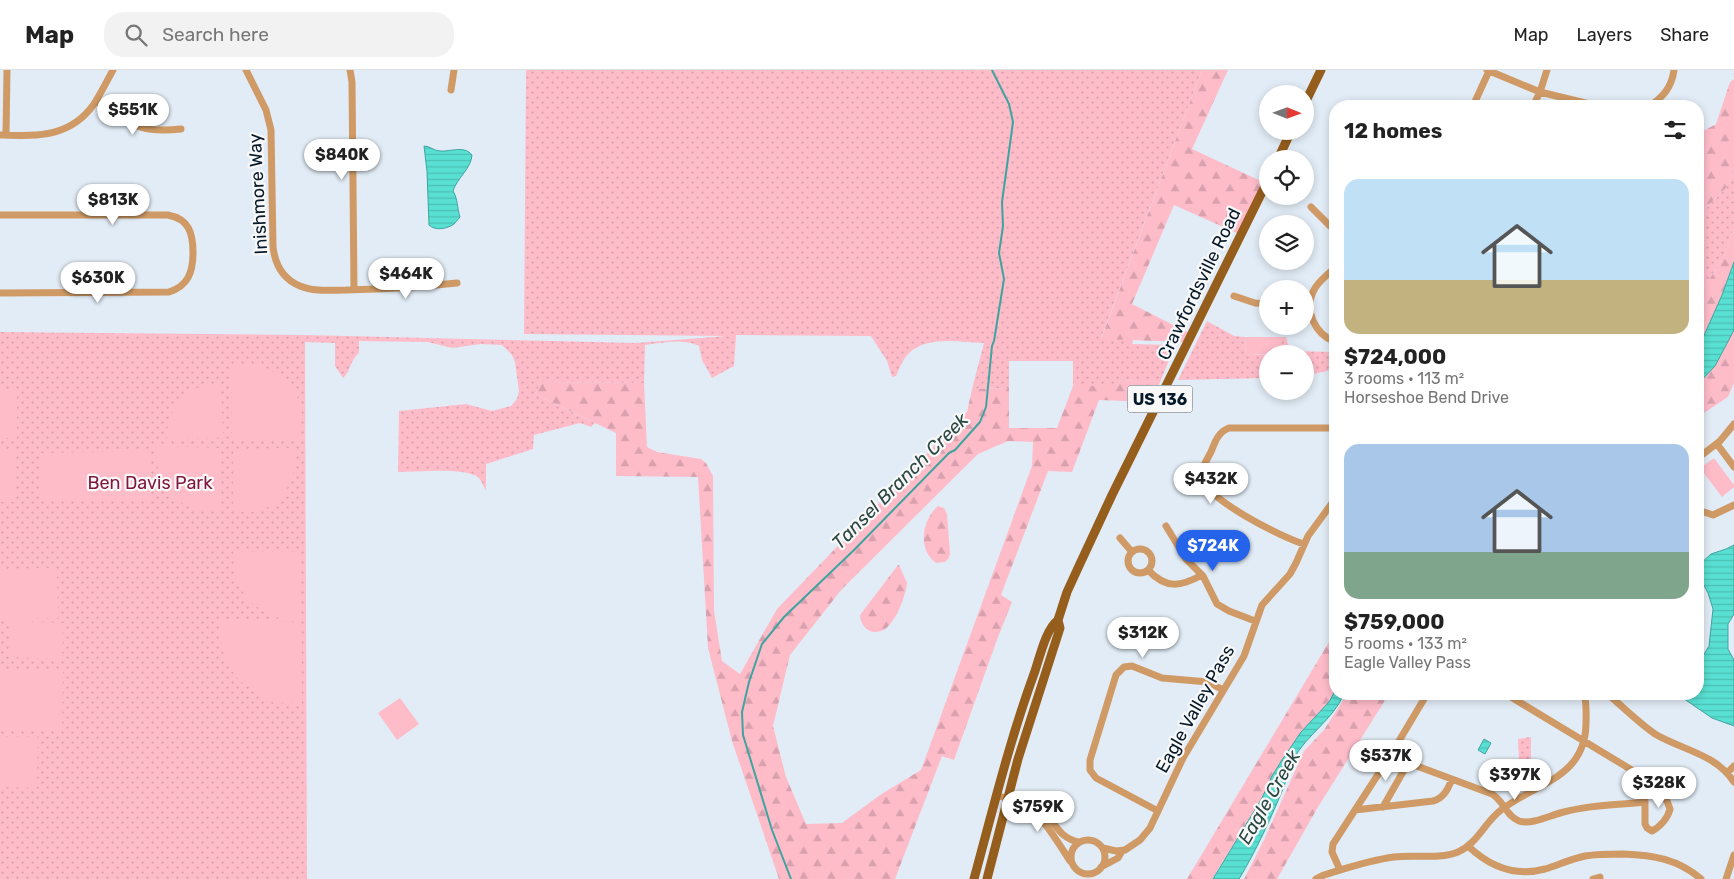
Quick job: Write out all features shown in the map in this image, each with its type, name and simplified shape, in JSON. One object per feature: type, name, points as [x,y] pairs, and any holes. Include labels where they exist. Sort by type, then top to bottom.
[{"type":"main road","points":[[1314,85],[1321,70]]},
{"type":"main road","name":"Crawfordsville Road","points":[[986,879],[1010,799],[1021,751],[1060,628],[1058,620],[1067,592],[1112,495],[1259,198]]},
{"type":"main road","name":"Crawfordsville Road","points":[[974,879],[1012,737],[1036,667],[1053,624],[1058,620]]},
{"type":"street","points":[[7,70],[3,135],[40,135],[55,132],[77,121],[96,101],[113,70]]},
{"type":"street","name":"Inishmore Way","points":[[246,70],[266,110],[271,130],[273,247],[278,266],[291,281],[306,288],[354,290],[401,289],[457,283]]},
{"type":"street","points":[[350,70],[352,82],[354,290]]},
{"type":"street","points":[[451,90],[454,70]]},
{"type":"street","points":[[1537,100],[1547,70]]},
{"type":"street","points":[[1658,100],[1666,92],[1674,70]]},
{"type":"street","points":[[1476,100],[1488,71],[1540,92],[1573,100]]},
{"type":"street","points":[[96,101],[140,128],[162,131],[181,128]]},
{"type":"street","points":[[1311,207],[1329,225]]},
{"type":"street","points":[[0,215],[166,215],[175,217],[185,223],[192,237],[192,269],[185,283],[174,290],[163,292],[0,293]]},
{"type":"street","points":[[1314,290],[1329,274]]},
{"type":"street","points":[[1234,296],[1259,303]]},
{"type":"street","points":[[1314,323],[1318,330],[1329,339]]},
{"type":"street","points":[[1704,454],[1717,444],[1734,424]]},
{"type":"street","points":[[1304,544],[1269,529],[1225,502],[1205,486],[1202,470],[1218,437],[1227,429],[1233,427],[1329,428]]},
{"type":"street","points":[[1717,444],[1734,467]]},
{"type":"street","points":[[1704,512],[1713,515],[1734,505]]},
{"type":"street","name":"Eagle Valley Pass","points":[[1073,866],[1078,871],[1086,874],[1095,872],[1118,858],[1122,852],[1144,836],[1153,823],[1183,758],[1244,656],[1258,610],[1265,599],[1290,574],[1315,524],[1329,506]]},
{"type":"street","points":[[1166,526],[1186,559],[1202,575],[1217,604],[1255,621]]},
{"type":"street","points":[[1120,538],[1132,552]]},
{"type":"street","points":[[1141,549],[1149,553],[1152,561],[1148,570],[1138,573],[1131,568],[1128,560],[1132,552],[1141,549]]},
{"type":"street","points":[[1148,570],[1159,580],[1173,584],[1185,583],[1202,575]]},
{"type":"street","points":[[1158,812],[1096,778],[1089,766],[1115,677],[1119,670],[1127,666],[1162,678],[1206,682],[1223,690]]},
{"type":"street","points":[[1340,870],[1334,857],[1333,845],[1423,700]]},
{"type":"street","points":[[1516,700],[1644,778],[1667,801],[1670,809],[1667,818],[1654,830],[1646,827],[1644,778]]},
{"type":"street","points":[[1316,879],[1340,870],[1392,857],[1445,855],[1458,852],[1468,846],[1498,812],[1556,778],[1568,769],[1577,758],[1584,741],[1586,720],[1584,700]]},
{"type":"street","points":[[1614,700],[1654,733],[1708,758],[1727,772],[1734,782]]},
{"type":"street","points":[[1390,756],[1492,794],[1499,798],[1506,806],[1512,817],[1520,821],[1526,822],[1578,808],[1645,802]]},
{"type":"street","points":[[1383,807],[1408,763]]},
{"type":"street","points":[[1727,772],[1734,766]]},
{"type":"street","points":[[1355,810],[1440,799],[1452,779]]},
{"type":"street","points":[[996,795],[1010,799],[1018,797],[1037,806],[1046,813],[1061,834],[1070,840],[1079,842],[1091,840],[1097,842],[1103,848],[1105,857],[1102,868]]},
{"type":"street","points":[[1010,799],[1015,805],[1032,812],[1040,819],[1073,866]]},
{"type":"street","points":[[1073,866],[1071,854],[1079,842]]},
{"type":"street","points":[[1468,846],[1477,855],[1492,864],[1529,875],[1589,856],[1642,855],[1659,857],[1677,863],[1701,879]]},
{"type":"street","points":[[1103,848],[1122,852]]},
{"type":"street","points":[[1726,879],[1734,855]]},
{"type":"street","points":[[1593,879],[1600,877],[1600,879]]},
{"type":"green space","name":"Ben Davis Park","points":[[526,70],[1202,70],[1101,338],[1133,339],[1132,344],[1170,345],[1174,348],[1160,382],[1121,380],[1119,386],[1073,386],[1073,361],[1009,361],[1009,388],[972,389],[984,343],[952,341],[931,342],[912,350],[904,360],[896,376],[892,377],[887,361],[871,336],[736,335],[734,366],[712,378],[702,360],[699,346],[686,342],[645,345],[644,383],[542,382],[535,394],[595,423],[591,427],[580,423],[534,435],[533,449],[486,464],[486,491],[478,477],[462,472],[398,472],[399,411],[466,404],[492,411],[511,406],[517,399],[519,391],[515,362],[512,355],[502,345],[481,344],[452,348],[428,342],[359,341],[359,353],[343,378],[335,366],[335,343],[305,342],[307,879],[0,879],[0,332],[305,335],[636,343],[727,336],[524,334]]},
{"type":"green space","points":[[1202,70],[1228,70],[1192,149],[1259,180],[1259,195],[1239,234],[1174,205],[1132,304],[1191,334],[1187,342],[1101,339]]},
{"type":"green space","points":[[1734,79],[1734,170],[1726,188],[1704,210],[1704,131],[1716,124],[1730,82]]},
{"type":"green space","points":[[1734,170],[1734,230],[1724,257],[1704,287],[1704,210],[1726,188]]},
{"type":"green space","points":[[1734,230],[1734,262],[1704,336],[1704,287],[1724,257]]},
{"type":"green space","points":[[1207,321],[1234,336],[1245,337],[1246,355],[1259,355],[1259,378],[1178,380]]},
{"type":"green space","points":[[1734,330],[1734,383],[1728,397],[1704,413],[1704,375]]},
{"type":"green space","points":[[1245,337],[1282,337],[1282,345],[1259,345],[1259,355],[1246,355]]},
{"type":"green space","points":[[1282,337],[1286,337],[1288,345],[1282,345]]},
{"type":"green space","points":[[1314,352],[1329,352],[1329,370],[1314,374]]},
{"type":"green space","points":[[231,365],[263,366],[283,378],[297,396],[302,412],[301,440],[237,439],[232,434]]},
{"type":"green space","points":[[1121,380],[1160,382],[1150,402],[1099,400],[1072,472],[1048,471],[1001,595],[1012,602],[954,760],[942,756],[895,879],[779,879],[732,741],[708,648],[698,477],[616,476],[616,433],[535,394],[542,382],[644,383],[647,447],[657,452],[701,459],[706,463],[713,476],[714,611],[722,661],[740,674],[777,609],[967,412],[972,389],[1009,388],[1009,428],[1057,428],[1073,386],[1118,386]],"holes":[[[1008,441],[1033,442],[1032,466],[921,770],[880,795],[842,823],[806,824],[786,777],[773,726],[790,655],[842,589],[978,454]]]},
{"type":"green space","points":[[221,384],[223,434],[217,438],[167,439],[168,420],[177,403],[188,392],[204,385]]},
{"type":"green space","points":[[0,389],[17,389],[17,438],[0,438]]},
{"type":"green space","points":[[157,446],[218,448],[221,451],[221,512],[206,511],[193,507],[172,495],[160,475],[157,461]]},
{"type":"green space","points":[[297,448],[291,479],[281,497],[264,509],[252,512],[233,510],[233,452],[237,449]]},
{"type":"green space","points":[[0,451],[16,451],[16,502],[0,502]]},
{"type":"green space","points":[[149,451],[149,499],[41,501],[40,453]]},
{"type":"green space","points":[[1714,458],[1734,487],[1722,497],[1704,473],[1704,465]]},
{"type":"green space","points":[[938,506],[944,508],[947,514],[950,553],[949,558],[945,562],[936,563],[926,550],[924,534],[928,519]]},
{"type":"green space","points":[[233,552],[295,552],[301,557],[301,619],[282,619],[264,612],[248,600],[237,582]]},
{"type":"green space","points":[[898,565],[907,583],[902,603],[895,617],[885,629],[872,632],[862,624],[860,615]]},
{"type":"green space","points":[[57,568],[58,618],[0,620],[0,569]]},
{"type":"green space","points":[[219,620],[293,622],[302,629],[302,704],[274,703],[240,681],[228,666],[222,648]]},
{"type":"green space","points":[[10,621],[64,623],[62,659],[8,657]]},
{"type":"green space","points":[[1329,642],[1329,702],[1301,733],[1270,780],[1261,800],[1212,879],[1187,879]]},
{"type":"green space","points":[[0,670],[63,671],[62,731],[0,730]]},
{"type":"green space","points":[[400,698],[419,724],[397,740],[378,713]]},
{"type":"green space","points":[[1343,700],[1385,700],[1318,807],[1277,879],[1244,879],[1264,840],[1304,751],[1324,730]]},
{"type":"green space","points":[[0,737],[38,737],[37,788],[0,787]]},
{"type":"green space","points":[[1531,737],[1531,761],[1519,762],[1518,739]]},
{"type":"water","points":[[424,146],[438,151],[465,150],[472,155],[469,165],[453,191],[460,217],[454,224],[445,228],[438,229],[429,225]]},
{"type":"water","points":[[1734,262],[1734,330],[1715,366],[1704,378],[1704,336]]},
{"type":"water","points":[[1734,545],[1734,614],[1728,624],[1728,649],[1734,660],[1734,726],[1712,718],[1686,700],[1704,700],[1704,654],[1709,646],[1713,609],[1704,585],[1704,560],[1711,554]]},
{"type":"water","name":"Eagle Creek","points":[[1330,700],[1341,700],[1333,712],[1298,751],[1268,824],[1239,879],[1213,879],[1262,798],[1282,760],[1301,732]]},
{"type":"water","points":[[1484,739],[1491,743],[1485,754],[1478,750]]},
{"type":"waterway","name":"Tansel Branch Creek","points":[[791,879],[772,830],[743,735],[742,712],[749,682],[762,644],[784,617],[854,550],[949,453],[955,450],[980,422],[986,407],[992,346],[1004,279],[999,253],[1003,226],[1002,202],[1013,122],[1009,104],[992,70]]}]
